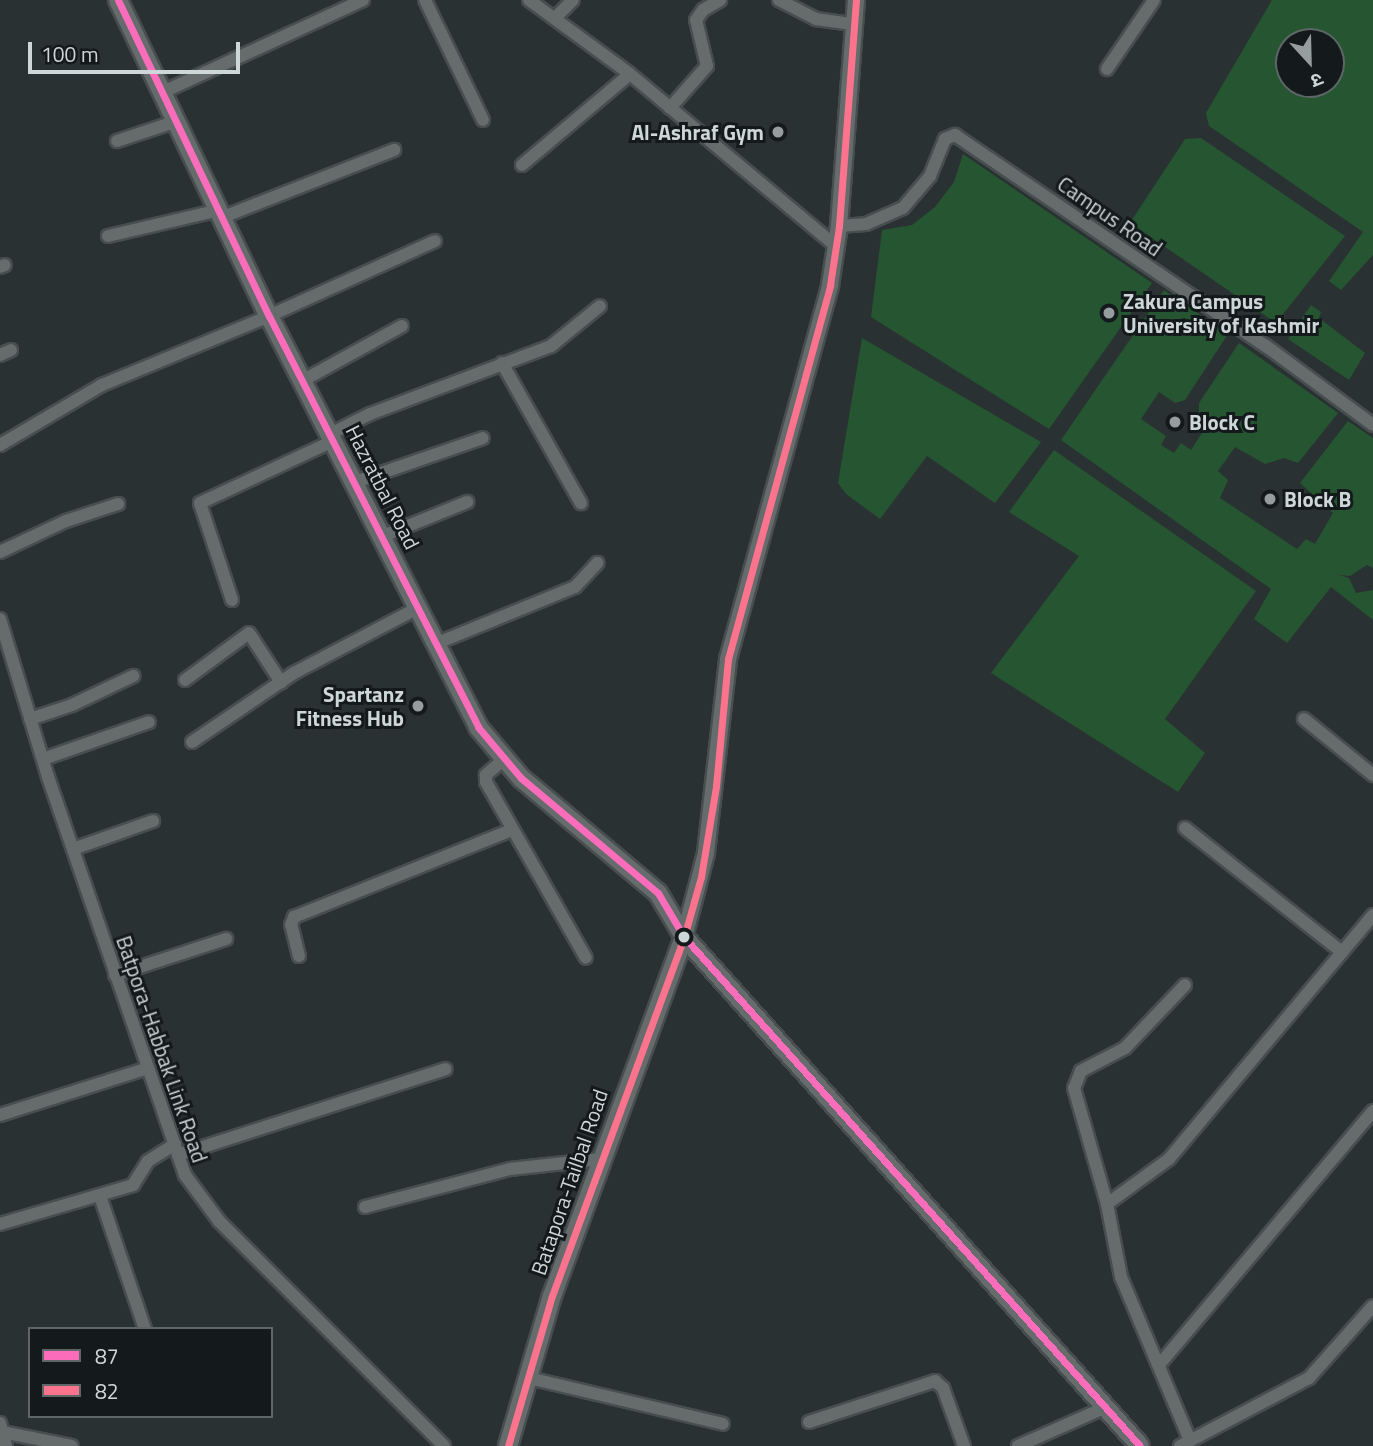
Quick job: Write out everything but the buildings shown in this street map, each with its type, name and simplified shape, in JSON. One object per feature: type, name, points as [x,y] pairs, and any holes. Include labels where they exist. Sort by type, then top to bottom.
[{"type":"main road","name":"Hazratbal Road","points":[[118,0],[302,381],[478,727],[502,760],[658,893],[684,937],[979,1263],[1140,1446]]},
{"type":"main road","name":"Batapora-Tailbal Road","points":[[508,1446],[600,1159],[684,937]]},
{"type":"street","points":[[163,92],[363,0]]},
{"type":"street","points":[[425,0],[483,120]]},
{"type":"street","points":[[529,0],[630,74],[836,247]]},
{"type":"street","points":[[555,18],[573,0]]},
{"type":"street","points":[[670,108],[707,66],[696,20],[703,10],[720,0]]},
{"type":"street","points":[[779,0],[816,19],[853,24]]},
{"type":"street","points":[[684,937],[706,853],[728,659],[820,332],[836,247],[856,0]]},
{"type":"street","points":[[1107,69],[1154,0]]},
{"type":"street","points":[[522,165],[630,74]]},
{"type":"street","points":[[117,141],[177,121]]},
{"type":"street","name":"Campus Road","points":[[839,226],[879,220],[903,208],[930,176],[945,139],[955,135],[1257,340],[1373,425]]},
{"type":"street","points":[[108,236],[221,214],[394,150]]},
{"type":"street","points":[[0,445],[102,385],[270,316],[435,241]]},
{"type":"street","points":[[232,600],[201,518],[200,503],[331,438],[502,363],[562,340],[600,306]]},
{"type":"street","points":[[302,381],[402,326]]},
{"type":"street","points":[[502,363],[581,503]]},
{"type":"street","points":[[355,482],[483,438]]},
{"type":"street","points":[[383,536],[467,502]]},
{"type":"street","points":[[0,552],[66,521],[118,504]]},
{"type":"street","points":[[435,644],[575,587],[597,563]]},
{"type":"street","points":[[192,742],[281,682],[418,608]]},
{"type":"street","name":"Batpora-Habbak Link Road","points":[[0,619],[73,849],[176,1149],[191,1185],[219,1220],[444,1446]]},
{"type":"street","points":[[185,680],[250,633],[281,682]]},
{"type":"street","points":[[30,719],[72,705],[132,676]]},
{"type":"street","points":[[1304,719],[1373,775]]},
{"type":"street","points":[[43,759],[149,722]]},
{"type":"street","points":[[502,760],[486,775],[486,782],[586,958]]},
{"type":"street","points":[[73,849],[153,821]]},
{"type":"street","points":[[1185,828],[1342,952]]},
{"type":"street","points":[[299,956],[291,925],[295,917],[511,830]]},
{"type":"street","points":[[1107,1204],[1169,1159],[1373,915]]},
{"type":"street","points":[[116,975],[226,939]]},
{"type":"street","points":[[1185,985],[1125,1048],[1075,1079],[1074,1088],[1107,1204],[1121,1277],[1159,1365],[1185,1443],[1310,1378],[1373,1306]]},
{"type":"street","points":[[0,1115],[148,1068]]},
{"type":"street","points":[[0,1224],[133,1185],[148,1161],[176,1149],[446,1069]]},
{"type":"street","points":[[1159,1365],[1373,1111]]},
{"type":"street","points":[[365,1208],[510,1169],[600,1159]]},
{"type":"street","points":[[100,1195],[144,1327]]},
{"type":"street","points":[[529,1378],[723,1424]]},
{"type":"street","points":[[809,1422],[936,1381],[943,1388],[964,1446]]},
{"type":"street","points":[[1018,1446],[1104,1408]]},
{"type":"street","points":[[6,1446],[1,1427],[72,1446]]},
{"type":"green space","points":[[1272,0],[1373,0],[1373,255],[1341,290],[1329,281],[1363,232],[1209,126],[1206,113]]},
{"type":"green space","points":[[1201,138],[1345,236],[1276,323],[1130,223],[1185,139]]},
{"type":"green space","points":[[963,154],[1152,283],[1049,429],[871,317],[882,230],[912,225],[935,207],[954,182]]},
{"type":"green space","points":[[1164,290],[1228,334],[1185,400],[1175,403],[1159,392],[1141,419],[1166,436],[1161,445],[1174,453],[1181,443],[1191,450],[1207,425],[1199,415],[1199,403],[1239,343],[1338,413],[1298,463],[1284,458],[1265,464],[1235,447],[1218,471],[1228,480],[1220,498],[1297,549],[1306,539],[1315,544],[1333,513],[1300,483],[1348,421],[1373,438],[1373,568],[1367,565],[1350,576],[1339,575],[1349,578],[1356,593],[1373,590],[1373,620],[1331,587],[1287,643],[1254,619],[1271,589],[1061,440]]},
{"type":"green space","points":[[1311,305],[1321,312],[1319,318],[1365,353],[1349,380],[1288,339]]},
{"type":"green space","points":[[862,338],[1041,442],[995,503],[927,456],[880,519],[846,494],[838,483]]},
{"type":"green space","points":[[1054,450],[1256,591],[1165,719],[1205,753],[1178,792],[991,673],[1079,556],[1009,512]]},
{"type":"transit line","name":"87","points":[[118,0],[269,316],[478,727],[521,778],[658,893],[684,937],[1140,1446]]},
{"type":"transit line","name":"82","points":[[508,1446],[552,1296],[684,937],[701,877],[716,786],[728,659],[830,285],[839,226],[856,0]]},
{"type":"place","name":"Al-Ashraf Gym","points":[[778,132]]},
{"type":"place","name":"Zakura Campus University of Kashmir","points":[[1109,313]]},
{"type":"place","name":"Block C","points":[[1175,422]]},
{"type":"place","name":"Block B","points":[[1270,499]]},
{"type":"place","name":"Spartanz Fitness Hub","points":[[418,706]]}]
